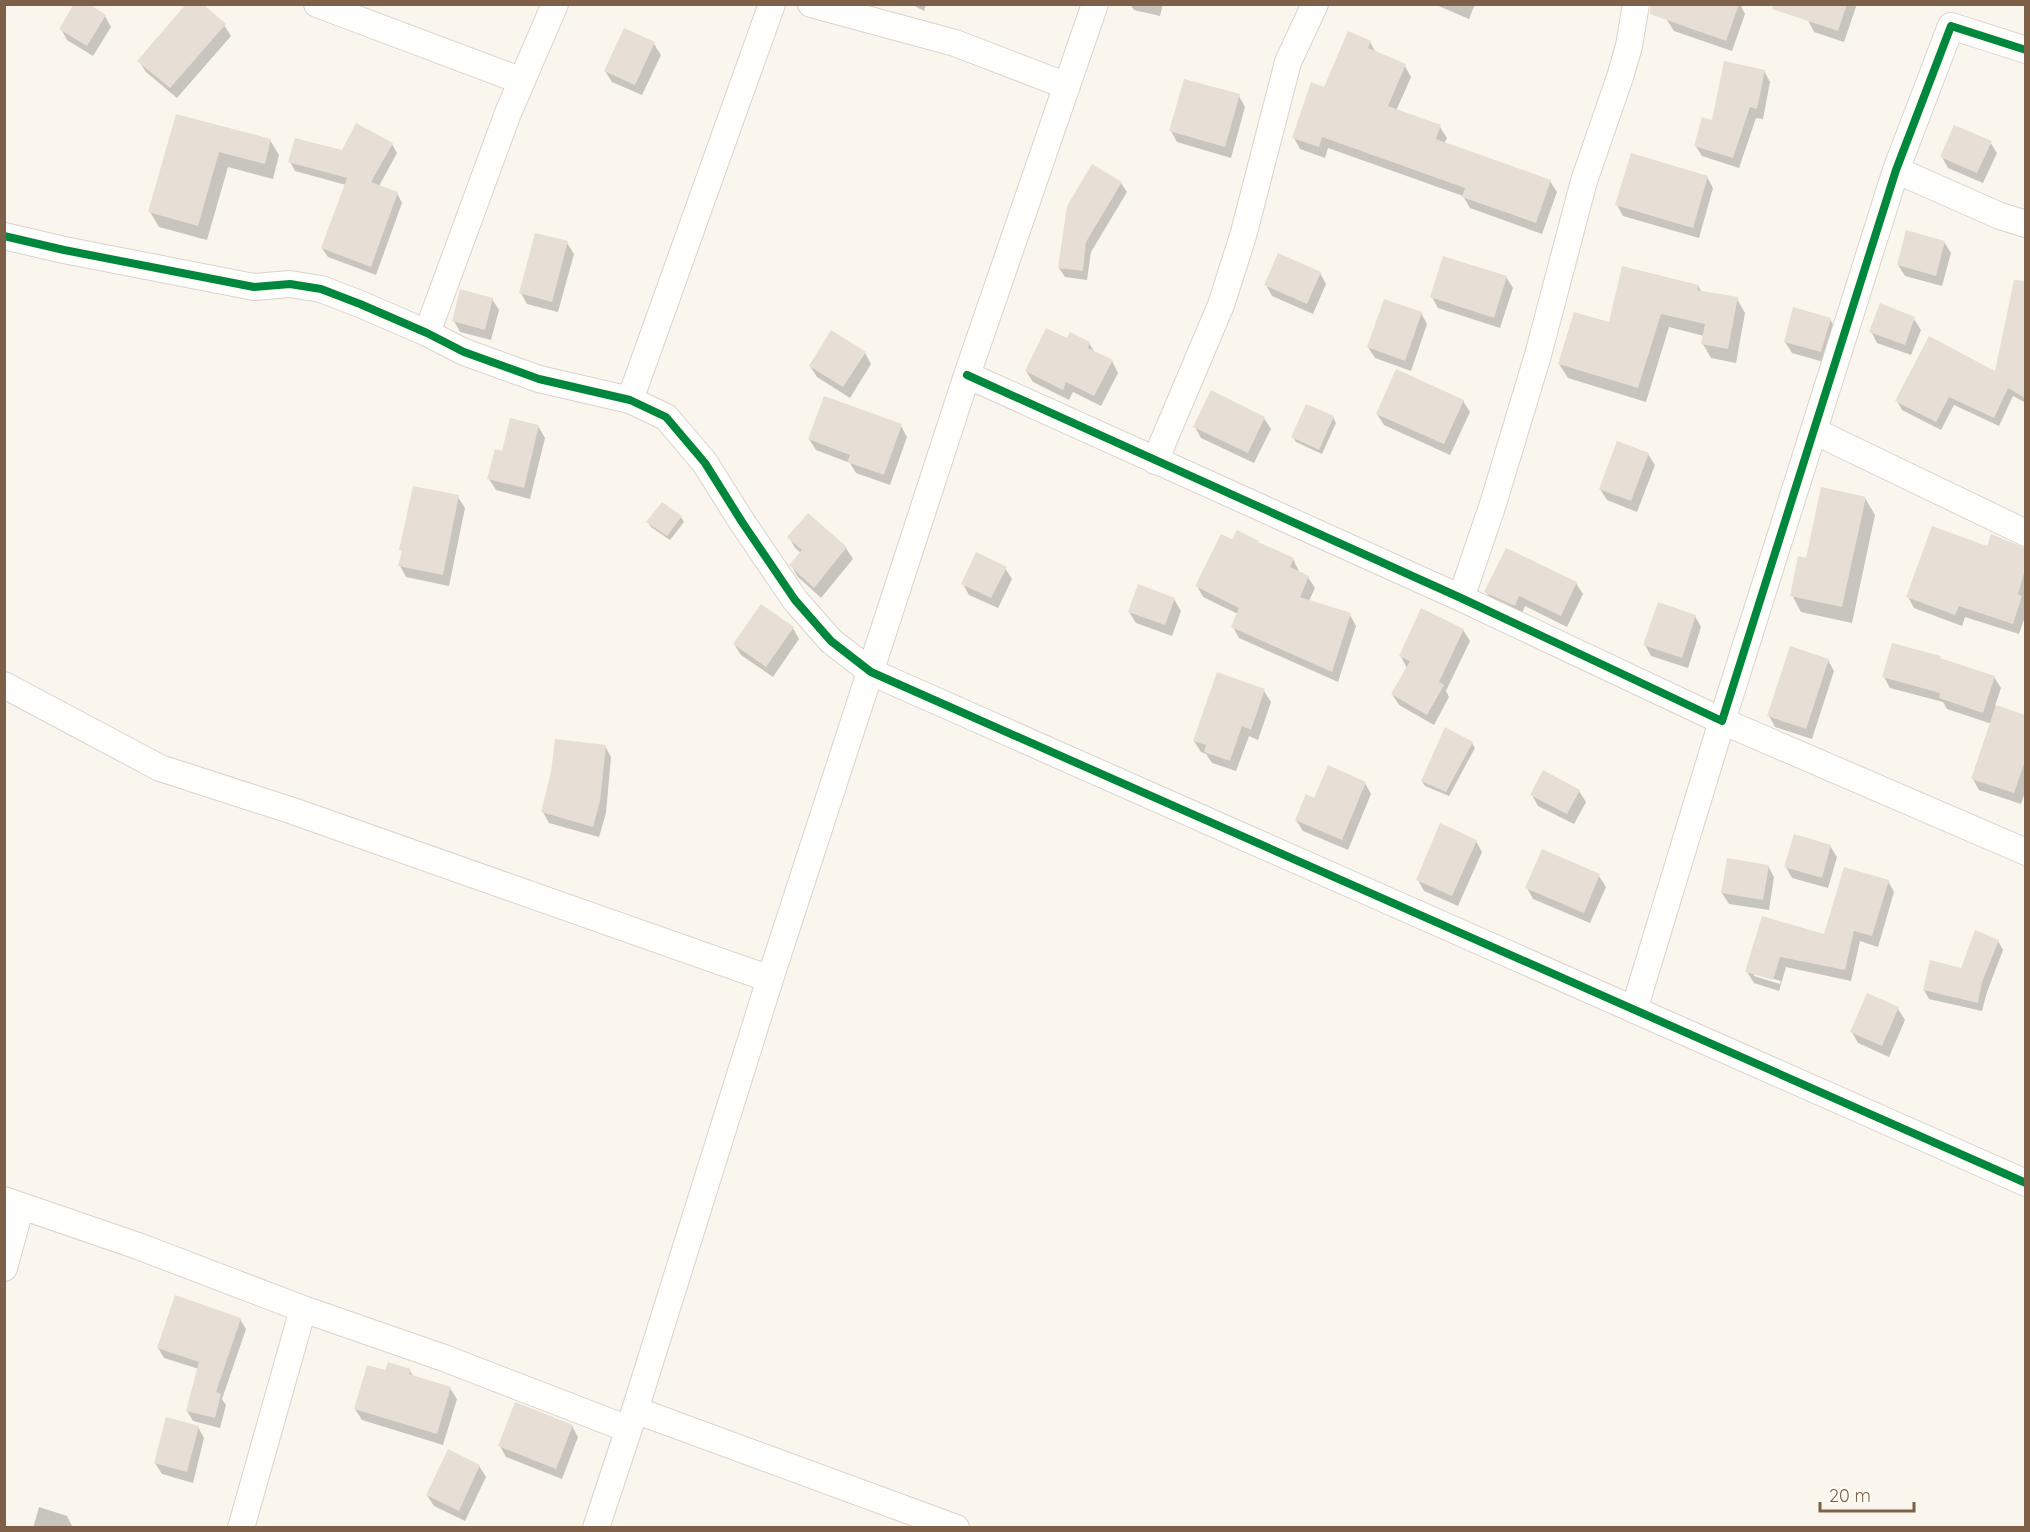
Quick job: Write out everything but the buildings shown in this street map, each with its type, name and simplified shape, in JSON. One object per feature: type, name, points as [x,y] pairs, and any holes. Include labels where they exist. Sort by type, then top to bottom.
[{"type":"street","points":[[317,4],[522,81]]},
{"type":"street","points":[[427,333],[508,113],[555,4]]},
{"type":"street","points":[[630,400],[772,4]]},
{"type":"street","points":[[811,4],[955,43],[1067,86]]},
{"type":"street","points":[[596,1527],[632,1420],[770,980],[967,375],[1095,4]]},
{"type":"street","points":[[1155,461],[1221,305],[1244,236],[1288,62],[1315,4]]},
{"type":"street","points":[[1461,598],[1493,504],[1538,355],[1584,181],[1626,57],[1636,4]]},
{"type":"street","points":[[1634,1010],[1722,721],[1896,170],[1955,15],[2025,50]]},
{"type":"street","points":[[1896,170],[2000,216],[2025,224]]},
{"type":"street","points":[[4,236],[254,287],[290,284],[321,289],[427,333],[464,352],[539,379],[630,400],[666,417],[705,463],[795,600],[831,641],[871,672],[2025,1183]]},
{"type":"street","points":[[967,375],[1461,598],[1722,721],[2025,852]]},
{"type":"street","points":[[1814,431],[2025,533]]},
{"type":"street","points":[[4,686],[160,768],[293,811],[770,980]]},
{"type":"street","points":[[4,1268],[13,1203],[138,1246],[303,1309],[444,1358],[956,1527]]},
{"type":"street","points":[[241,1527],[303,1309]]},
{"type":"cycle path","points":[[967,375],[1461,598],[1722,721],[1896,170],[1951,26],[2026,50]]},
{"type":"cycle path","points":[[4,236],[254,287],[290,284],[321,289],[427,333],[464,352],[539,379],[630,400],[666,417],[705,463],[795,600],[831,641],[871,672],[2026,1183]]}]
